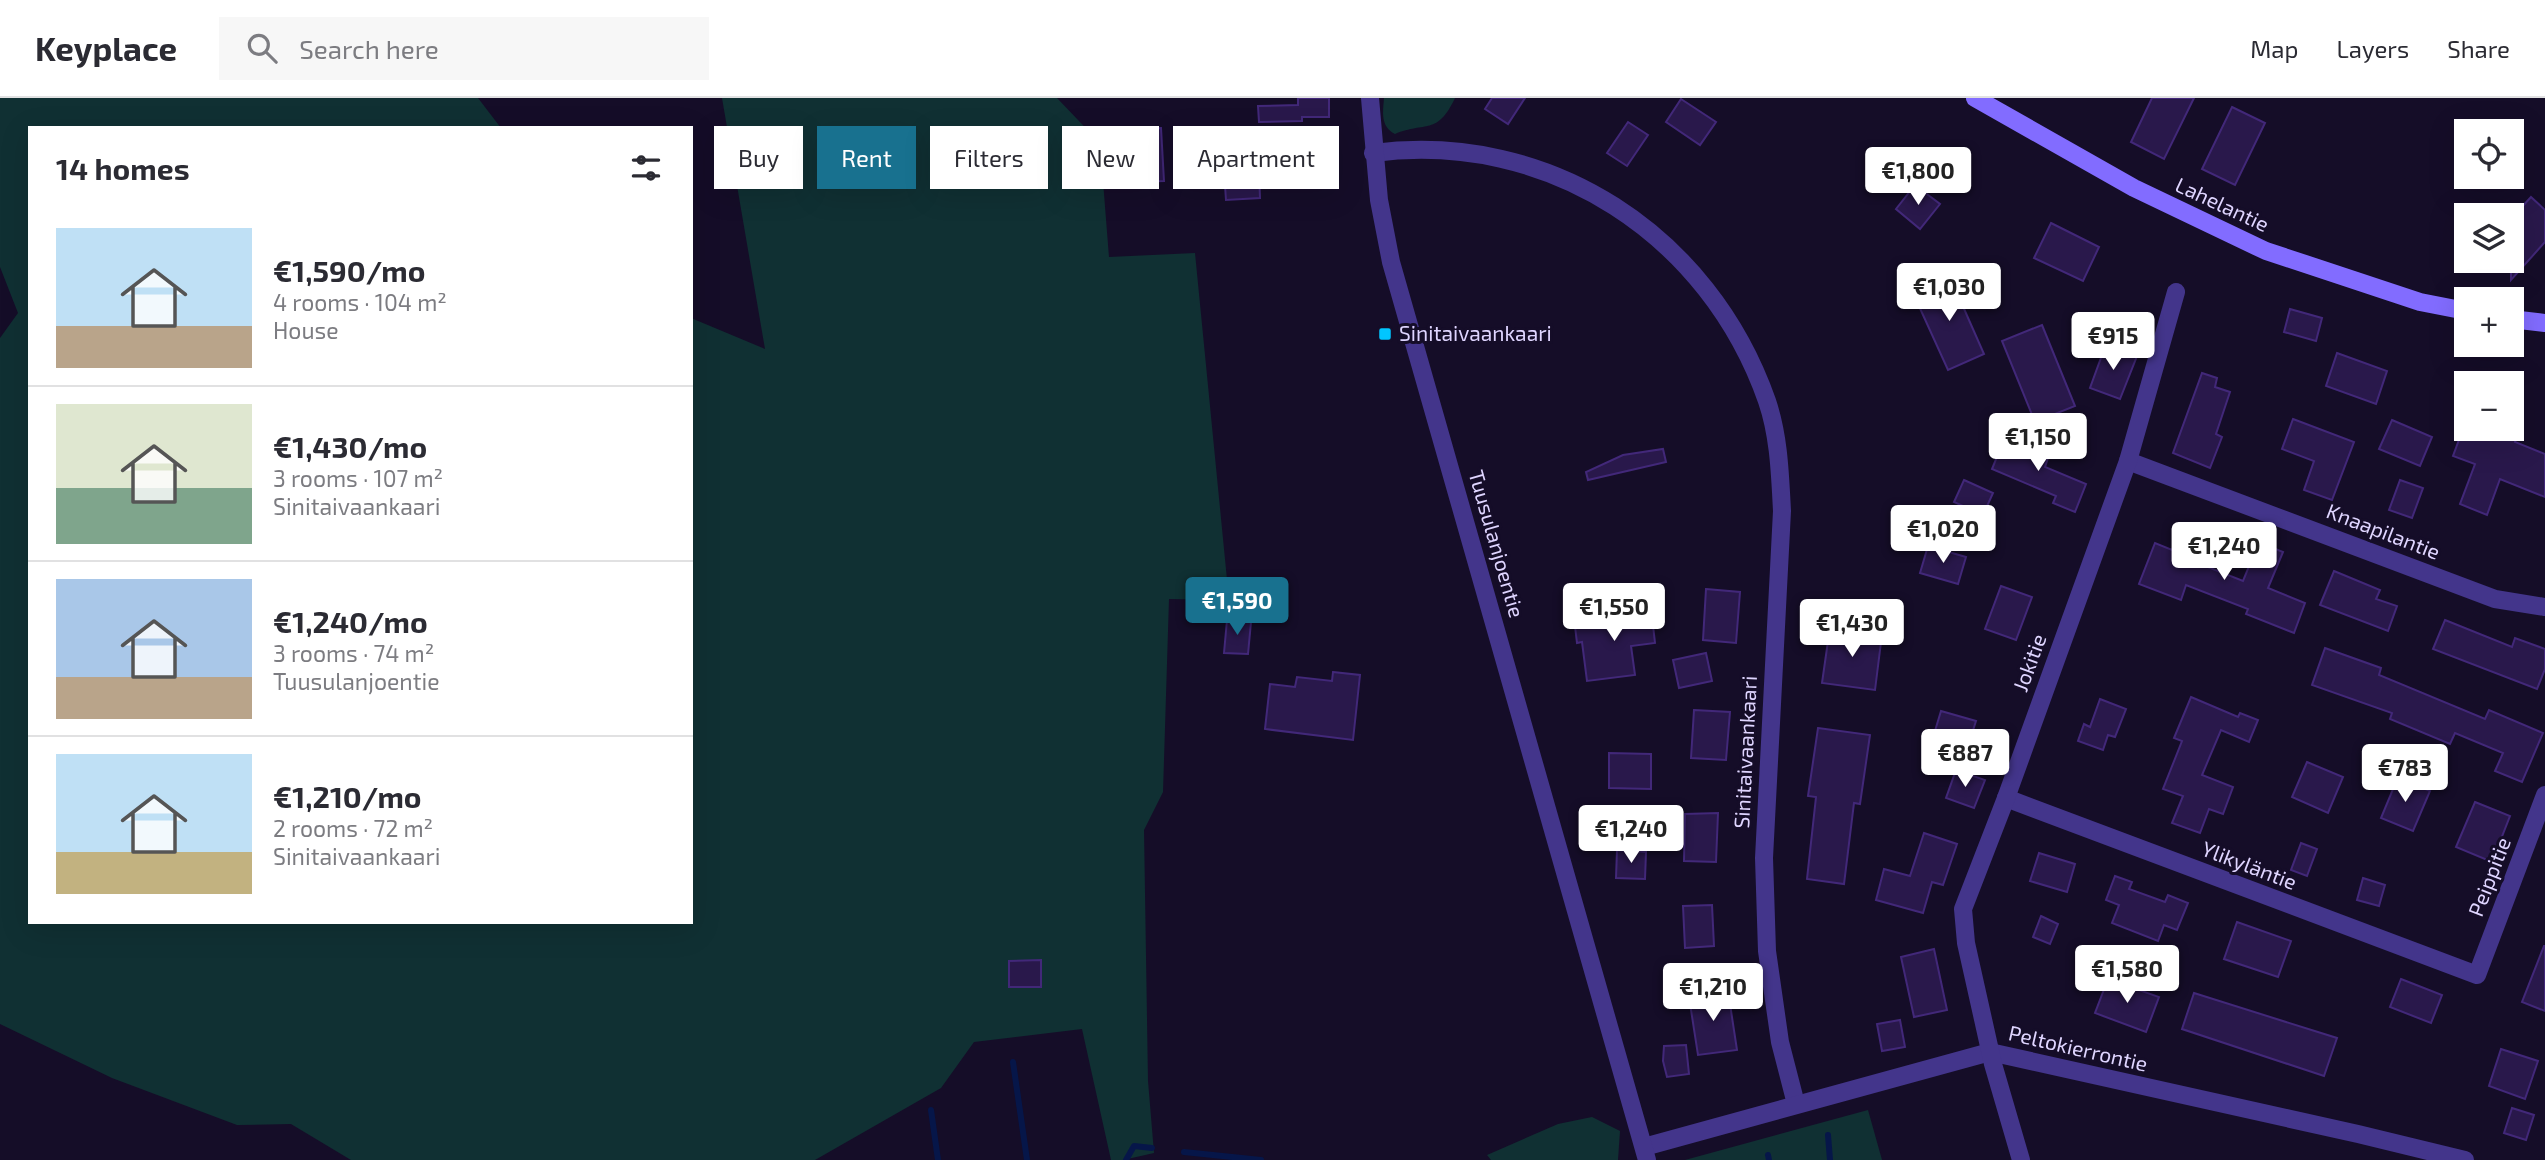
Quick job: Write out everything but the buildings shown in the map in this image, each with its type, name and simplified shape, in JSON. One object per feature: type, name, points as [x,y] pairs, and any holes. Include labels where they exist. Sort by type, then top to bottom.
[{"type":"main road","name":"Lahelantie","points":[[1975,98],[2134,188],[2266,251],[2420,302],[2454,309]]},
{"type":"main road","points":[[2524,321],[2545,323]]},
{"type":"street","name":"Tuusulanjoentie","points":[[1370,98],[1378,200],[1391,262],[1646,1153]]},
{"type":"street","name":"Sinitaivaankaari","points":[[1373,153],[1405,149],[1474,153],[1522,163],[1568,179],[1626,213],[1675,254],[1708,290],[1746,349],[1768,402],[1779,458],[1782,511],[1763,858],[1767,951],[1780,1042],[1796,1104]]},
{"type":"street","name":"Jokitie","points":[[2021,1160],[1990,1052],[1971,967],[1962,909],[2006,798],[2128,461],[2176,292]]},
{"type":"street","name":"Knaapilantie","points":[[2128,461],[2495,599],[2545,607]]},
{"type":"street","name":"Peippitie","points":[[2477,975],[2545,795]]},
{"type":"street","name":"Ylikyläntie","points":[[2006,798],[2477,975]]},
{"type":"street","name":"Peltokierrontie","points":[[1646,1153],[1796,1104],[1990,1052],[2369,1136],[2465,1160]]},
{"type":"green space","points":[[0,98],[478,98],[499,126],[28,126],[28,924],[693,924],[693,319],[765,349],[738,189],[803,189],[803,126],[727,126],[722,98],[1057,98],[1084,126],[1062,126],[1062,189],[1104,189],[1109,257],[1195,253],[1229,600],[1169,599],[1163,792],[1144,830],[1148,1081],[1154,1153],[1111,1160],[1082,1029],[974,1042],[941,1088],[815,1160],[351,1160],[291,1124],[237,1125],[112,1078],[0,1024],[0,338],[18,313],[0,267]]},
{"type":"green space","points":[[1384,98],[1455,98],[1449,110],[1436,123],[1395,134],[1385,123]]},
{"type":"green space","points":[[1868,1110],[1882,1160],[1685,1160]]},
{"type":"green space","points":[[1592,1117],[1620,1131],[1618,1160],[1491,1160],[1487,1155],[1558,1124]]},
{"type":"waterway","points":[[1013,1062],[1027,1160]]},
{"type":"waterway","points":[[931,1110],[938,1160]]},
{"type":"waterway","points":[[1828,1135],[1830,1160]]},
{"type":"waterway","points":[[1126,1160],[1134,1146],[1152,1148]]},
{"type":"waterway","points":[[1184,1152],[1261,1160]]},
{"type":"waterway","points":[[1768,1155],[1769,1160]]},
{"type":"place","name":"Sinitaivaankaari","points":[[1385,334]]}]
